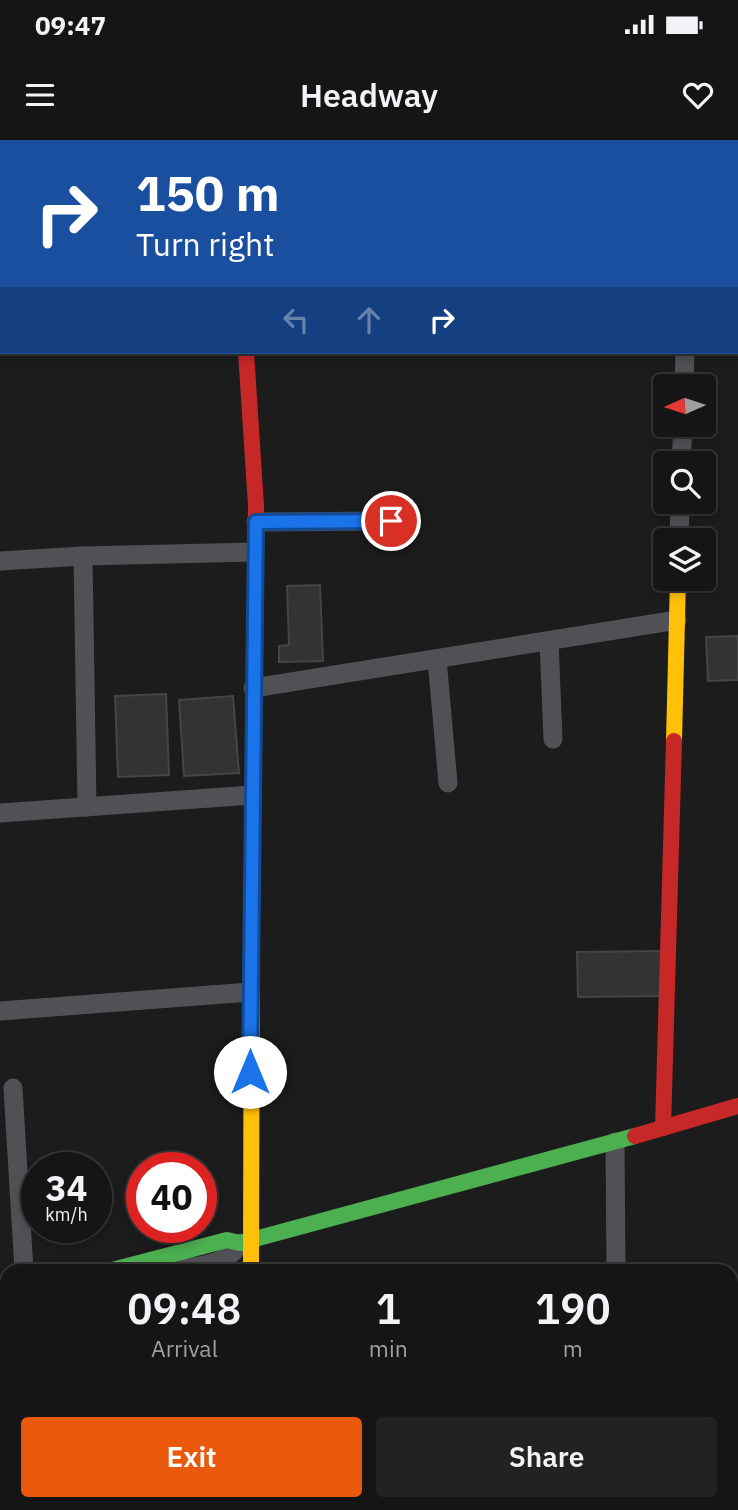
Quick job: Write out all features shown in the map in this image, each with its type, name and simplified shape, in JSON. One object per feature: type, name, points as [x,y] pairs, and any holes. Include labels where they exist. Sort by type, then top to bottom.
[{"type":"street","points":[[246,354],[256,522],[246,1242],[250,1264]]},
{"type":"street","points":[[684,374],[685,354]]},
{"type":"street","points":[[256,522],[391,521]]},
{"type":"street","points":[[0,561],[255,552]]},
{"type":"street","points":[[83,556],[87,807]]},
{"type":"street","points":[[663,1128],[678,591]]},
{"type":"street","points":[[253,688],[677,620]]},
{"type":"street","points":[[548,641],[553,739]]},
{"type":"street","points":[[437,659],[448,783]]},
{"type":"street","points":[[0,813],[252,795]]},
{"type":"street","points":[[0,1011],[250,992]]},
{"type":"street","points":[[13,1088],[24,1264]]},
{"type":"street","points":[[135,1264],[228,1240],[246,1242],[738,1106]]},
{"type":"street","points":[[615,1142],[616,1264]]},
{"type":"street","points":[[199,1264],[226,1258],[246,1242]]},
{"type":"building","points":[[320,585],[323,661],[279,662],[279,646],[289,645],[287,586]]},
{"type":"building","points":[[738,636],[738,680],[708,681],[706,637]]},
{"type":"building","points":[[166,694],[169,775],[118,777],[115,696]]},
{"type":"building","points":[[233,696],[239,773],[184,776],[179,700]]},
{"type":"building","points":[[664,951],[664,996],[578,997],[577,952]]},
{"type":"traffic: fast","points":[[135,1264],[227,1240],[240,1243],[635,1136]]},
{"type":"traffic: slow","points":[[674,741],[678,591]]},
{"type":"traffic: slow","points":[[251,1264],[252,868]]},
{"type":"traffic: jam","points":[[246,354],[256,506],[252,868]]},
{"type":"traffic: jam","points":[[663,1128],[674,741]]},
{"type":"traffic: jam","points":[[635,1136],[738,1106]]},
{"type":"route","points":[[250,1072],[256,522],[391,521]]}]
